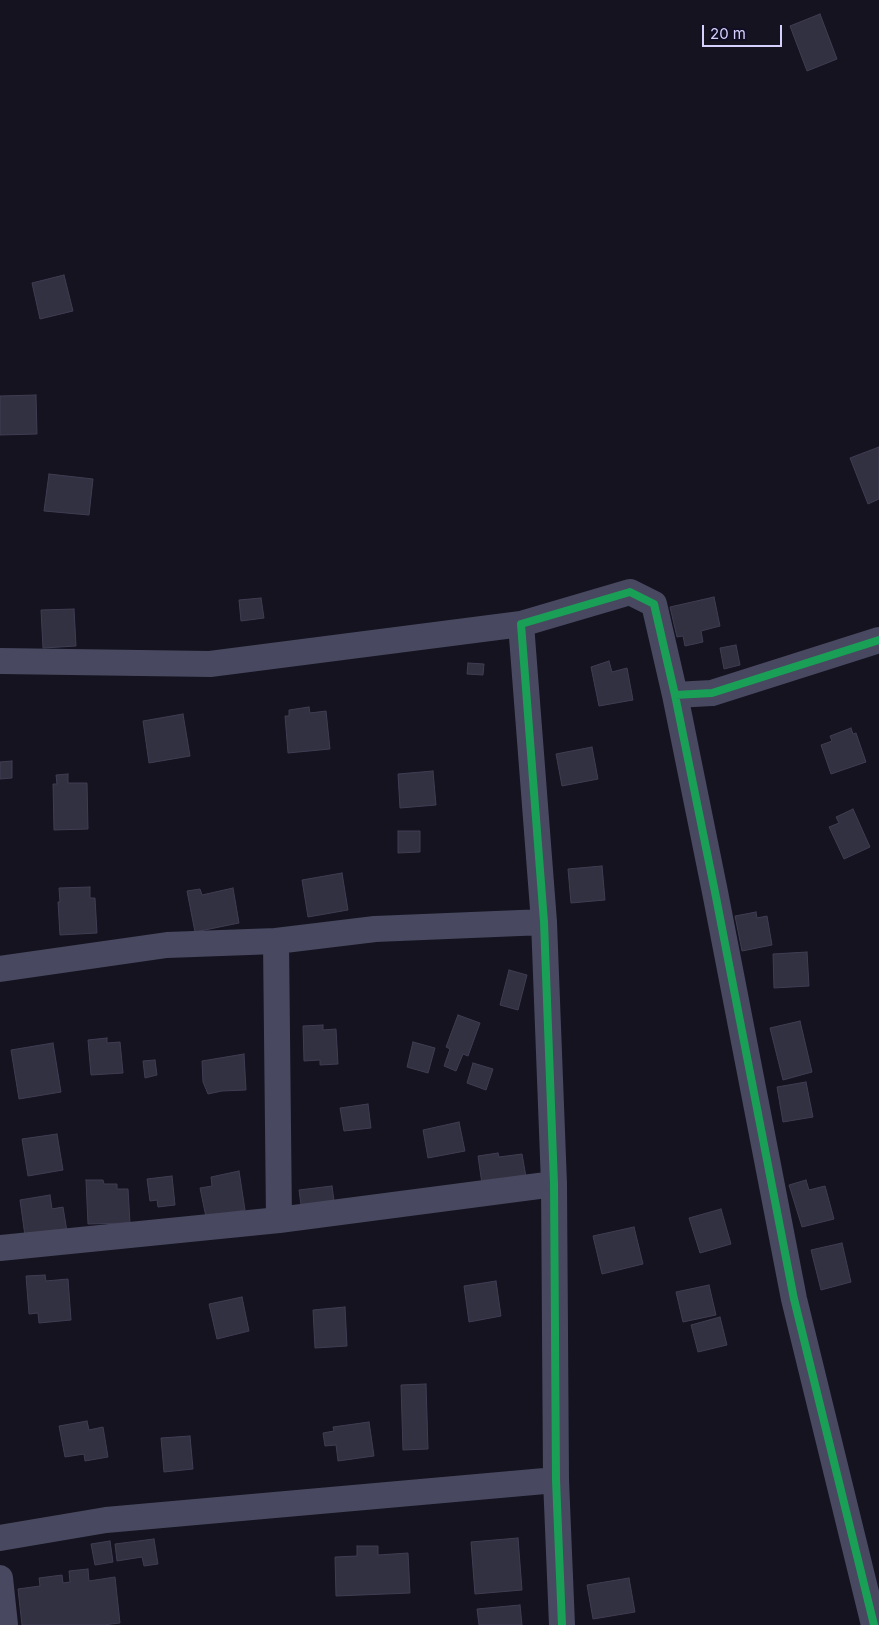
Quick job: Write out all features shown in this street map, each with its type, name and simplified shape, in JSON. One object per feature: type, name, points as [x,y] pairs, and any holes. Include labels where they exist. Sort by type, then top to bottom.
[{"type":"street","points":[[0,661],[210,664],[521,624],[630,592],[654,604],[715,892],[794,1298],[874,1625]]},
{"type":"street","points":[[521,624],[544,922],[554,1184],[556,1480],[562,1625]]},
{"type":"street","points":[[675,696],[712,693],[879,640]]},
{"type":"street","points":[[0,969],[167,945],[276,940],[375,928],[544,922]]},
{"type":"street","points":[[276,940],[279,1220]]},
{"type":"street","points":[[0,1248],[279,1220],[554,1184]]},
{"type":"street","points":[[0,1538],[106,1520],[556,1480]]},
{"type":"street","points":[[0,1578],[5,1625]]},
{"type":"building","points":[[820,14],[837,59],[807,71],[790,26]]},
{"type":"building","points":[[64,275],[73,311],[40,319],[32,283]]},
{"type":"building","points":[[36,395],[37,434],[0,435],[0,396]]},
{"type":"building","points":[[879,447],[879,499],[868,504],[850,458]]},
{"type":"building","points":[[49,474],[93,479],[89,515],[44,511]]},
{"type":"building","points":[[714,597],[720,626],[701,631],[703,642],[685,646],[683,636],[677,637],[670,607]]},
{"type":"building","points":[[261,598],[264,618],[241,621],[239,600]]},
{"type":"building","points":[[74,609],[76,646],[43,648],[41,610]]},
{"type":"building","points":[[736,645],[740,665],[724,669],[720,648]]},
{"type":"building","points":[[609,661],[612,672],[627,668],[633,700],[599,706],[591,667]]},
{"type":"building","points":[[468,663],[484,664],[483,675],[467,674]]},
{"type":"building","points":[[309,707],[310,713],[326,711],[330,749],[288,753],[285,716],[289,716],[289,710]]},
{"type":"building","points":[[183,714],[190,756],[149,763],[143,721]]},
{"type":"building","points":[[851,728],[853,734],[856,733],[866,762],[831,774],[821,745],[832,741],[830,736]]},
{"type":"building","points":[[592,747],[598,779],[562,786],[556,754]]},
{"type":"building","points":[[12,761],[12,778],[0,779],[0,762]]},
{"type":"building","points":[[433,771],[436,805],[400,808],[398,774]]},
{"type":"building","points":[[68,774],[68,783],[87,783],[88,829],[54,830],[53,784],[57,784],[56,775]]},
{"type":"building","points":[[853,809],[870,847],[844,859],[829,827],[839,823],[836,817]]},
{"type":"building","points":[[398,831],[420,831],[420,852],[398,853]]},
{"type":"building","points":[[602,866],[605,900],[571,903],[568,869]]},
{"type":"building","points":[[342,873],[348,910],[308,917],[302,880]]},
{"type":"building","points":[[90,887],[90,898],[95,898],[97,933],[60,935],[59,888]]},
{"type":"building","points":[[233,888],[239,923],[195,932],[187,891],[200,889],[202,895]]},
{"type":"building","points":[[756,912],[757,918],[767,916],[772,945],[742,951],[735,916]]},
{"type":"building","points":[[807,952],[809,986],[774,988],[773,954]]},
{"type":"building","points":[[509,970],[527,975],[518,1010],[500,1005]]},
{"type":"building","points":[[458,1015],[480,1023],[468,1056],[463,1054],[456,1071],[444,1066],[450,1049],[446,1047]]},
{"type":"building","points":[[800,1021],[812,1072],[783,1080],[770,1028]]},
{"type":"building","points":[[323,1025],[323,1030],[336,1029],[338,1064],[320,1065],[320,1060],[304,1061],[303,1026]]},
{"type":"building","points":[[107,1038],[107,1043],[120,1042],[123,1073],[91,1075],[88,1040]]},
{"type":"building","points":[[413,1042],[435,1048],[428,1073],[407,1067]]},
{"type":"building","points":[[53,1043],[61,1092],[19,1099],[11,1050]]},
{"type":"building","points":[[244,1054],[246,1090],[222,1091],[208,1094],[203,1082],[202,1061]]},
{"type":"building","points":[[155,1060],[157,1075],[145,1078],[143,1061]]},
{"type":"building","points":[[473,1063],[493,1069],[486,1090],[467,1083]]},
{"type":"building","points":[[806,1082],[813,1117],[783,1122],[777,1087]]},
{"type":"building","points":[[368,1104],[371,1128],[344,1131],[340,1108]]},
{"type":"building","points":[[459,1122],[465,1151],[428,1158],[423,1130]]},
{"type":"building","points":[[57,1134],[63,1170],[28,1176],[22,1139]]},
{"type":"building","points":[[498,1153],[499,1157],[522,1154],[526,1177],[483,1191],[478,1156]]},
{"type":"building","points":[[239,1171],[245,1210],[206,1217],[200,1188],[212,1186],[211,1177]]},
{"type":"building","points":[[172,1176],[175,1205],[158,1207],[157,1200],[150,1201],[147,1179]]},
{"type":"building","points":[[86,1180],[103,1180],[104,1184],[117,1184],[117,1189],[128,1189],[130,1223],[88,1224]]},
{"type":"building","points":[[806,1180],[809,1190],[825,1186],[834,1219],[802,1227],[789,1185]]},
{"type":"building","points":[[332,1186],[337,1223],[304,1227],[299,1190]]},
{"type":"building","points":[[50,1195],[52,1209],[63,1207],[68,1238],[26,1243],[20,1200]]},
{"type":"building","points":[[721,1209],[731,1244],[700,1253],[689,1218]]},
{"type":"building","points":[[634,1227],[643,1264],[602,1274],[593,1236]]},
{"type":"building","points":[[842,1243],[851,1282],[821,1290],[811,1250]]},
{"type":"building","points":[[45,1275],[46,1281],[68,1279],[71,1320],[39,1323],[38,1313],[29,1314],[26,1276]]},
{"type":"building","points":[[496,1281],[501,1316],[469,1322],[464,1286]]},
{"type":"building","points":[[709,1285],[716,1315],[683,1322],[676,1292]]},
{"type":"building","points":[[242,1297],[249,1331],[217,1339],[209,1304]]},
{"type":"building","points":[[345,1307],[347,1346],[315,1348],[313,1310]]},
{"type":"building","points":[[720,1317],[727,1345],[698,1352],[691,1325]]},
{"type":"building","points":[[426,1384],[428,1449],[403,1450],[401,1385]]},
{"type":"building","points":[[87,1421],[89,1430],[103,1427],[108,1457],[85,1461],[84,1454],[65,1457],[59,1426]]},
{"type":"building","points":[[369,1422],[374,1456],[338,1461],[336,1445],[325,1446],[323,1433],[334,1431],[333,1427]]},
{"type":"building","points":[[190,1436],[193,1469],[164,1472],[161,1438]]},
{"type":"building","points":[[518,1538],[522,1590],[475,1594],[471,1542]]},
{"type":"building","points":[[154,1539],[158,1564],[144,1566],[142,1557],[117,1561],[115,1544]]},
{"type":"building","points":[[110,1541],[113,1562],[95,1565],[91,1544]]},
{"type":"building","points":[[357,1546],[378,1546],[378,1555],[408,1553],[410,1593],[336,1596],[335,1557],[357,1556]]},
{"type":"building","points":[[88,1569],[89,1581],[115,1577],[120,1623],[103,1625],[22,1625],[18,1589],[40,1586],[39,1578],[62,1575],[63,1583],[70,1582],[69,1571]]},
{"type":"building","points":[[629,1578],[635,1612],[593,1619],[587,1585]]},
{"type":"building","points":[[520,1605],[522,1625],[479,1625],[477,1609]]},
{"type":"cycle path","points":[[562,1625],[556,1480],[554,1184],[544,922],[521,624],[630,592],[654,604],[675,695],[712,693],[879,640]]},
{"type":"cycle path","points":[[675,695],[794,1299],[874,1625]]}]
